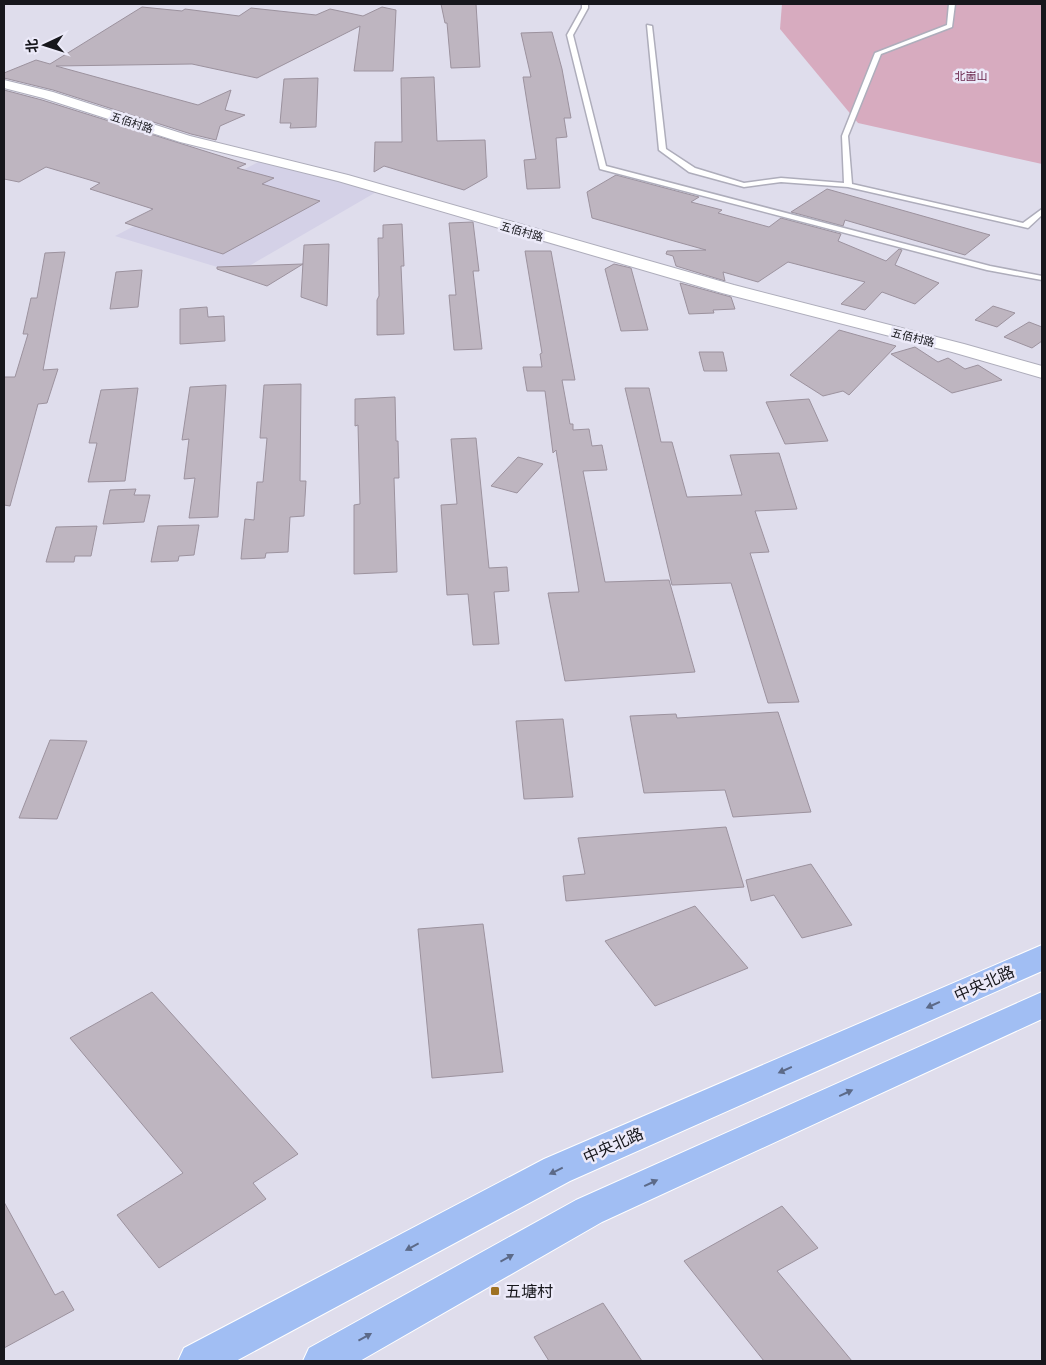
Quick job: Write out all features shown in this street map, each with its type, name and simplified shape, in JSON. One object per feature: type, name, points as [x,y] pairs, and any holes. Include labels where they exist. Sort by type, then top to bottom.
[{"type":"main road","name":"中央北路","points":[[198,1361],[557,1170],[1042,958]]},
{"type":"main road","points":[[322,1361],[589,1211],[1042,1005]]},
{"type":"street","name":"五佰村路","points":[[4,84],[48,95],[185,139],[342,178],[719,287],[958,348],[1042,372]]},
{"type":"lane","points":[[585,4],[585,8],[570,35],[603,167],[990,268],[1042,278]]},
{"type":"lane","points":[[848,185],[845,136],[878,53],[950,26],[952,4]]},
{"type":"lane","points":[[649,26],[664,150],[692,170],[744,185],[781,180],[848,185],[1025,226],[1042,211]]},
{"type":"shaded area","points":[[264,159],[378,191],[237,273],[115,236]]},
{"type":"green space","name":"北崮山","points":[[782,4],[1042,4],[1042,164],[858,123],[780,29]]},
{"type":"building","points":[[441,4],[476,4],[480,67],[451,68],[447,23],[445,23]]},
{"type":"building","points":[[142,7],[182,11],[185,9],[239,16],[251,8],[316,15],[330,9],[363,16],[382,7],[396,10],[393,71],[354,71],[360,26],[257,78],[192,64],[56,66],[198,105],[231,90],[225,110],[245,115],[220,126],[216,140],[191,134],[53,90],[4,78],[4,73],[36,60],[50,64]]},
{"type":"building","points":[[552,32],[562,69],[571,118],[564,118],[567,137],[556,138],[560,188],[527,189],[524,160],[536,159],[523,77],[531,77],[521,33]]},
{"type":"building","points":[[434,77],[437,141],[485,140],[487,177],[464,190],[384,166],[374,172],[375,142],[402,142],[401,78]]},
{"type":"building","points":[[318,78],[316,127],[290,128],[291,123],[280,123],[284,79]]},
{"type":"building","points":[[4,90],[42,100],[246,164],[237,168],[274,178],[262,184],[320,201],[223,254],[125,223],[153,209],[90,189],[100,183],[46,167],[19,182],[4,179]]},
{"type":"building","points":[[616,175],[699,197],[691,202],[722,210],[718,213],[769,227],[781,218],[841,234],[838,241],[886,261],[899,249],[902,250],[895,265],[939,283],[915,304],[882,292],[865,310],[841,304],[865,282],[788,262],[758,282],[723,272],[725,281],[676,266],[673,256],[666,254],[667,251],[706,250],[592,218],[587,192]]},
{"type":"building","points":[[827,189],[990,235],[965,255],[845,220],[843,226],[791,212]]},
{"type":"building","points":[[473,222],[479,271],[473,271],[482,349],[454,350],[449,295],[456,295],[449,223]]},
{"type":"building","points":[[402,224],[404,266],[401,266],[404,334],[377,335],[377,300],[379,296],[378,238],[383,238],[383,225]]},
{"type":"building","points":[[329,244],[327,306],[301,297],[304,245]]},
{"type":"building","points":[[525,251],[551,251],[575,380],[562,380],[570,424],[573,424],[573,430],[589,429],[592,446],[602,445],[607,470],[583,471],[605,582],[669,580],[695,672],[565,681],[548,593],[579,592],[556,450],[553,453],[545,391],[527,391],[523,367],[542,367],[540,354],[542,353]]},
{"type":"building","points":[[65,252],[43,370],[58,369],[47,403],[38,404],[10,506],[4,505],[4,377],[15,377],[28,334],[23,334],[31,298],[37,298],[45,253]]},
{"type":"building","points":[[303,264],[267,286],[217,269],[217,267]]},
{"type":"building","points":[[614,264],[631,268],[648,330],[621,331],[605,269]]},
{"type":"building","points":[[142,270],[138,307],[110,309],[116,272]]},
{"type":"building","points":[[680,283],[731,297],[735,309],[713,310],[714,313],[689,314]]},
{"type":"building","points":[[993,306],[1015,313],[997,327],[975,320]]},
{"type":"building","points":[[207,307],[208,317],[224,316],[225,341],[180,344],[180,309]]},
{"type":"building","points":[[1029,322],[1042,327],[1042,341],[1032,348],[1004,337]]},
{"type":"building","points":[[839,330],[896,346],[849,395],[843,391],[823,396],[790,375]]},
{"type":"building","points":[[915,347],[938,362],[948,358],[965,369],[978,365],[1002,380],[952,393],[891,354]]},
{"type":"building","points":[[699,352],[723,352],[727,371],[704,371]]},
{"type":"building","points":[[301,384],[300,481],[306,481],[304,516],[290,517],[288,552],[266,553],[265,558],[241,559],[245,519],[254,520],[257,482],[263,482],[267,438],[260,438],[264,385]]},
{"type":"building","points":[[226,385],[218,517],[189,518],[195,478],[184,479],[189,439],[182,440],[190,387]]},
{"type":"building","points":[[138,388],[125,481],[88,482],[97,443],[89,443],[101,390]]},
{"type":"building","points":[[625,388],[649,388],[661,442],[672,442],[687,497],[742,495],[730,455],[779,453],[797,509],[755,511],[769,552],[750,553],[799,702],[768,703],[731,583],[672,585]]},
{"type":"building","points":[[395,397],[399,478],[394,478],[397,572],[354,574],[354,505],[360,504],[358,425],[355,426],[355,399]]},
{"type":"building","points":[[809,399],[828,441],[785,444],[766,402]]},
{"type":"building","points":[[476,438],[489,568],[507,567],[509,591],[494,592],[499,644],[473,645],[468,594],[447,595],[441,505],[457,504],[451,439]]},
{"type":"building","points":[[518,457],[543,464],[517,493],[491,486]]},
{"type":"building","points":[[136,489],[134,495],[150,495],[144,522],[103,524],[110,490]]},
{"type":"building","points":[[199,525],[194,555],[179,556],[178,561],[151,562],[158,526]]},
{"type":"building","points":[[97,526],[91,556],[75,556],[74,562],[46,562],[56,527]]},
{"type":"building","points":[[778,712],[811,812],[733,817],[725,790],[644,793],[630,716],[676,714],[677,718]]},
{"type":"building","points":[[563,719],[573,797],[524,799],[516,721]]},
{"type":"building","points":[[50,740],[87,741],[57,819],[19,818]]},
{"type":"building","points":[[726,827],[744,887],[566,901],[563,876],[585,874],[578,838]]},
{"type":"building","points":[[811,864],[852,925],[802,938],[774,895],[751,901],[746,880]]},
{"type":"building","points":[[695,906],[748,968],[655,1006],[605,941]]},
{"type":"building","points":[[483,924],[503,1072],[432,1078],[418,929]]},
{"type":"building","points":[[152,992],[298,1154],[253,1183],[266,1199],[159,1268],[117,1215],[183,1173],[70,1038]]},
{"type":"building","points":[[4,1202],[55,1295],[63,1291],[74,1310],[4,1348]]},
{"type":"building","points":[[782,1206],[818,1248],[777,1271],[852,1361],[764,1361],[684,1261]]},
{"type":"building","points":[[603,1303],[642,1361],[549,1361],[534,1337]]},
{"type":"place","name":"五塘村","points":[[495,1291]]}]
